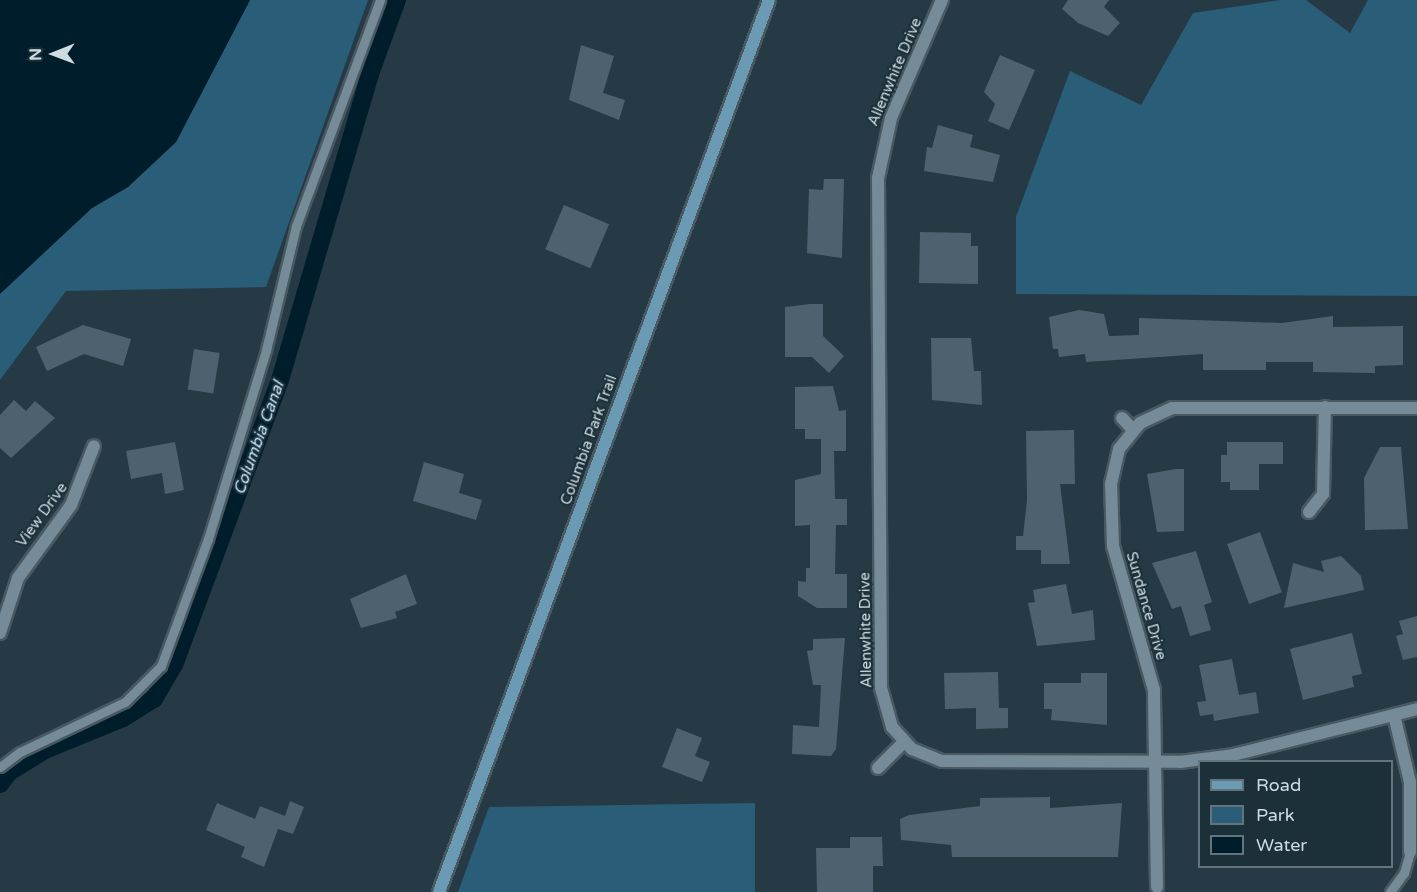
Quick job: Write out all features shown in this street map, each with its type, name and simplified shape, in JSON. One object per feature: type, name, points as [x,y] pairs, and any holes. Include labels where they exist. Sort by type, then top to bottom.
[{"type":"main road","name":"Columbia Park Trail","points":[[439,892],[769,0]]},
{"type":"street","name":"Allenwhite Drive","points":[[942,0],[891,118],[879,178],[881,688],[886,716],[904,742],[932,758],[958,763],[1155,762],[1233,755],[1417,710]]},
{"type":"street","points":[[1309,512],[1323,494],[1325,407]]},
{"type":"street","points":[[1122,418],[1133,430],[1172,408],[1417,408]]},
{"type":"street","name":"Sundance Drive","points":[[1133,430],[1112,469],[1112,535],[1154,690],[1157,887]]},
{"type":"street","name":"View Drive","points":[[0,633],[18,578],[71,505],[94,446]]},
{"type":"street","points":[[1395,715],[1410,782],[1410,852]]},
{"type":"street","points":[[879,768],[904,742]]},
{"type":"lane","points":[[0,767],[20,752],[125,702],[161,666],[208,539],[266,350],[296,226],[380,0]]},
{"type":"lane","points":[[1390,892],[1410,852]]},
{"type":"green space","points":[[250,0],[368,0],[266,287],[66,291],[0,380],[0,292],[92,208],[128,187],[176,142]]},
{"type":"green space","points":[[1280,0],[1306,0],[1350,33],[1368,0],[1417,0],[1417,296],[1016,294],[1016,217],[1070,71],[1141,105],[1193,13]]},
{"type":"green space","points":[[755,803],[755,892],[458,892],[489,807]]},
{"type":"water","points":[[0,0],[250,0],[176,142],[128,187],[92,208],[0,294]]},
{"type":"building","points":[[1068,0],[1109,0],[1104,7],[1120,23],[1108,36],[1078,23],[1062,9]]},
{"type":"building","points":[[581,45],[614,56],[603,93],[625,100],[619,120],[569,100]]},
{"type":"building","points":[[1000,55],[1035,70],[1009,130],[988,121],[995,104],[984,92]]},
{"type":"building","points":[[938,125],[973,135],[970,147],[1000,155],[993,182],[924,171],[927,147],[932,148]]},
{"type":"building","points":[[824,179],[844,179],[842,258],[807,253],[809,189],[823,190]]},
{"type":"building","points":[[564,205],[609,224],[590,268],[545,249]]},
{"type":"building","points":[[920,232],[971,233],[971,246],[978,246],[978,284],[919,283]]},
{"type":"building","points":[[823,304],[823,336],[844,356],[829,373],[812,357],[785,357],[785,307]]},
{"type":"building","points":[[1079,310],[1104,314],[1109,336],[1139,335],[1139,318],[1282,323],[1333,316],[1333,327],[1403,326],[1403,365],[1375,366],[1375,373],[1313,372],[1313,362],[1266,362],[1266,370],[1203,370],[1203,354],[1086,362],[1085,354],[1059,357],[1058,349],[1053,349],[1049,317]]},
{"type":"building","points":[[83,325],[131,339],[123,366],[84,354],[47,371],[36,347]]},
{"type":"building","points":[[931,338],[971,338],[974,371],[981,371],[982,405],[932,400]]},
{"type":"building","points":[[194,349],[220,353],[213,394],[188,389]]},
{"type":"building","points":[[833,386],[839,411],[846,410],[846,451],[834,451],[835,499],[847,499],[847,525],[836,525],[835,574],[847,574],[847,608],[817,608],[798,596],[798,581],[806,582],[806,568],[810,568],[810,525],[795,526],[795,480],[821,474],[821,439],[805,439],[805,429],[795,429],[795,387]]},
{"type":"building","points":[[14,400],[26,411],[35,401],[55,418],[11,458],[0,448],[0,415]]},
{"type":"building","points":[[1074,430],[1075,484],[1060,484],[1070,564],[1041,564],[1041,550],[1016,550],[1016,536],[1023,536],[1027,500],[1026,431]]},
{"type":"building","points":[[175,442],[184,490],[165,494],[162,473],[131,479],[126,451]]},
{"type":"building","points":[[1227,442],[1283,442],[1283,464],[1259,464],[1259,490],[1230,490],[1230,482],[1221,482],[1221,455],[1227,455]]},
{"type":"building","points":[[1380,447],[1401,447],[1408,529],[1365,530],[1364,478]]},
{"type":"building","points":[[424,462],[464,474],[459,493],[482,500],[476,520],[413,501]]},
{"type":"building","points":[[1184,469],[1184,531],[1157,532],[1147,474]]},
{"type":"building","points":[[1260,532],[1282,592],[1249,604],[1227,544]]},
{"type":"building","points":[[1196,551],[1212,602],[1204,605],[1211,630],[1190,636],[1181,606],[1172,609],[1152,563]]},
{"type":"building","points":[[1341,556],[1361,576],[1364,590],[1284,608],[1293,563],[1324,572],[1321,561]]},
{"type":"building","points":[[406,574],[417,604],[395,612],[397,618],[361,628],[350,599]]},
{"type":"building","points":[[1066,584],[1072,614],[1093,610],[1095,640],[1037,646],[1028,603],[1035,602],[1033,590]]},
{"type":"building","points":[[1417,616],[1417,657],[1403,660],[1396,636],[1403,634],[1399,621]]},
{"type":"building","points":[[1352,633],[1362,674],[1352,676],[1354,687],[1303,700],[1290,649]]},
{"type":"building","points":[[845,638],[836,749],[831,756],[792,754],[793,725],[819,727],[821,685],[813,685],[807,651],[813,650],[813,639]]},
{"type":"building","points":[[1232,659],[1239,695],[1256,692],[1259,713],[1214,721],[1213,714],[1200,716],[1197,702],[1206,701],[1199,665]]},
{"type":"building","points":[[998,672],[999,708],[1008,708],[1008,728],[976,729],[976,708],[945,709],[944,673]]},
{"type":"building","points":[[1081,673],[1107,673],[1107,725],[1051,720],[1052,709],[1044,709],[1044,683],[1081,683]]},
{"type":"building","points":[[677,728],[702,738],[695,756],[710,762],[702,782],[662,767]]},
{"type":"building","points":[[1050,797],[1050,808],[1122,803],[1118,857],[952,857],[951,845],[901,840],[900,819],[909,815],[980,806],[980,798]]},
{"type":"building","points":[[290,801],[304,807],[293,834],[278,829],[264,867],[241,857],[245,847],[206,830],[217,803],[255,819],[260,806],[285,816]]},
{"type":"building","points":[[850,837],[882,837],[883,866],[873,866],[873,892],[817,892],[816,848],[850,848]]},
{"type":"waterway","name":"Columbia Canal","points":[[0,784],[9,772],[45,750],[123,718],[154,699],[174,665],[280,380],[370,74],[397,0]]}]
